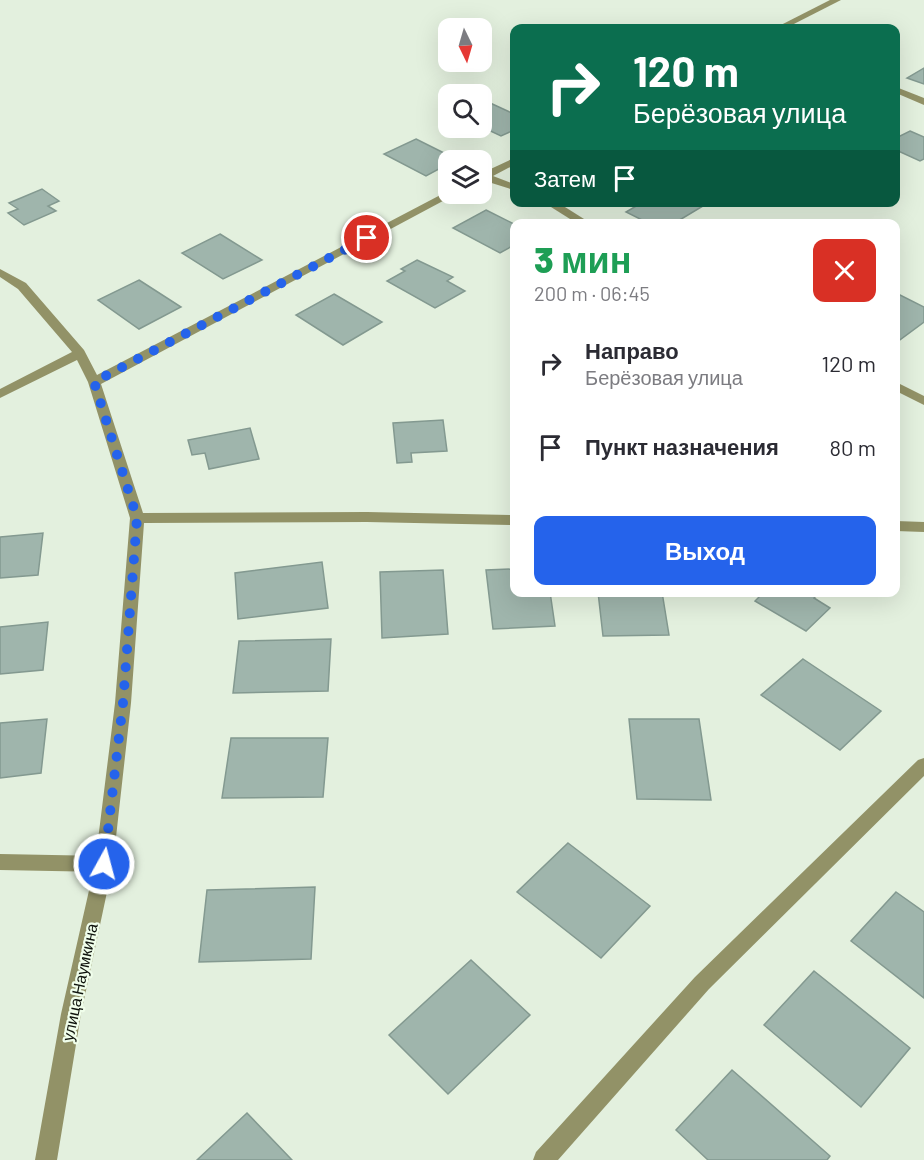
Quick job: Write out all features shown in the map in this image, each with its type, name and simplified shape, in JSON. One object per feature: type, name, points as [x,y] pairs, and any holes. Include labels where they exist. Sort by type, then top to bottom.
[{"type":"street","points":[[788,24],[837,0]]},
{"type":"street","points":[[900,92],[924,102]]},
{"type":"street","points":[[492,172],[510,163]]},
{"type":"street","points":[[492,180],[510,187]]},
{"type":"street","points":[[94,382],[438,201]]},
{"type":"street","points":[[557,207],[578,219]]},
{"type":"street","name":"улица Наумкина","points":[[0,272],[22,285],[81,353],[94,382],[137,518],[123,703],[104,864],[71,1014],[46,1160]]},
{"type":"street","points":[[0,394],[81,353]]},
{"type":"street","points":[[900,388],[924,401]]},
{"type":"street","points":[[137,518],[367,517],[510,520]]},
{"type":"street","points":[[900,526],[924,527]]},
{"type":"street","points":[[544,1160],[702,983],[924,765]]},
{"type":"street","points":[[0,862],[104,864]]},
{"type":"building","points":[[924,68],[924,84],[907,78]]},
{"type":"building","points":[[492,104],[510,112],[510,132],[501,136],[492,132]]},
{"type":"building","points":[[910,131],[924,137],[924,159],[920,161],[900,152],[900,136]]},
{"type":"building","points":[[416,139],[438,150],[438,169],[426,176],[384,154]]},
{"type":"building","points":[[42,189],[59,201],[48,206],[56,211],[24,225],[8,213],[18,209],[9,203]]},
{"type":"building","points":[[634,207],[701,207],[681,219],[640,219],[626,212]]},
{"type":"building","points":[[486,210],[510,222],[510,247],[500,253],[453,228]]},
{"type":"building","points":[[220,234],[262,260],[223,279],[182,253]]},
{"type":"building","points":[[417,260],[453,277],[447,281],[465,291],[435,308],[387,281],[405,271],[401,269]]},
{"type":"building","points":[[139,280],[181,307],[139,329],[98,300]]},
{"type":"building","points":[[334,294],[382,322],[343,345],[296,315]]},
{"type":"building","points":[[900,295],[924,307],[924,322],[900,340]]},
{"type":"building","points":[[443,420],[447,451],[411,453],[412,462],[397,463],[393,423]]},
{"type":"building","points":[[250,428],[259,459],[209,469],[205,453],[192,455],[188,440]]},
{"type":"building","points":[[43,533],[38,575],[0,578],[0,537]]},
{"type":"building","points":[[322,562],[328,608],[238,619],[235,573]]},
{"type":"building","points":[[510,569],[510,597],[551,597],[555,626],[493,629],[486,570]]},
{"type":"building","points":[[443,570],[448,634],[382,638],[380,572]]},
{"type":"building","points":[[599,597],[663,597],[669,635],[603,636]]},
{"type":"building","points":[[759,597],[815,597],[830,608],[806,631],[755,601]]},
{"type":"building","points":[[48,622],[43,670],[0,674],[0,627]]},
{"type":"building","points":[[331,639],[328,691],[233,693],[239,641]]},
{"type":"building","points":[[803,659],[881,711],[840,750],[761,695]]},
{"type":"building","points":[[47,719],[41,773],[0,778],[0,723]]},
{"type":"building","points":[[629,719],[699,719],[711,800],[637,799]]},
{"type":"building","points":[[231,738],[328,738],[323,797],[222,798]]},
{"type":"building","points":[[568,843],[650,906],[601,958],[517,892]]},
{"type":"building","points":[[315,887],[311,959],[199,962],[207,890]]},
{"type":"building","points":[[896,892],[924,912],[924,998],[851,941]]},
{"type":"building","points":[[471,960],[530,1015],[448,1094],[389,1035]]},
{"type":"building","points":[[814,971],[910,1048],[861,1107],[764,1025]]},
{"type":"building","points":[[732,1070],[830,1156],[827,1160],[708,1160],[676,1130]]},
{"type":"building","points":[[247,1113],[292,1160],[197,1160]]},
{"type":"route","points":[[104,864],[123,703],[137,518],[94,382],[367,238]]}]
